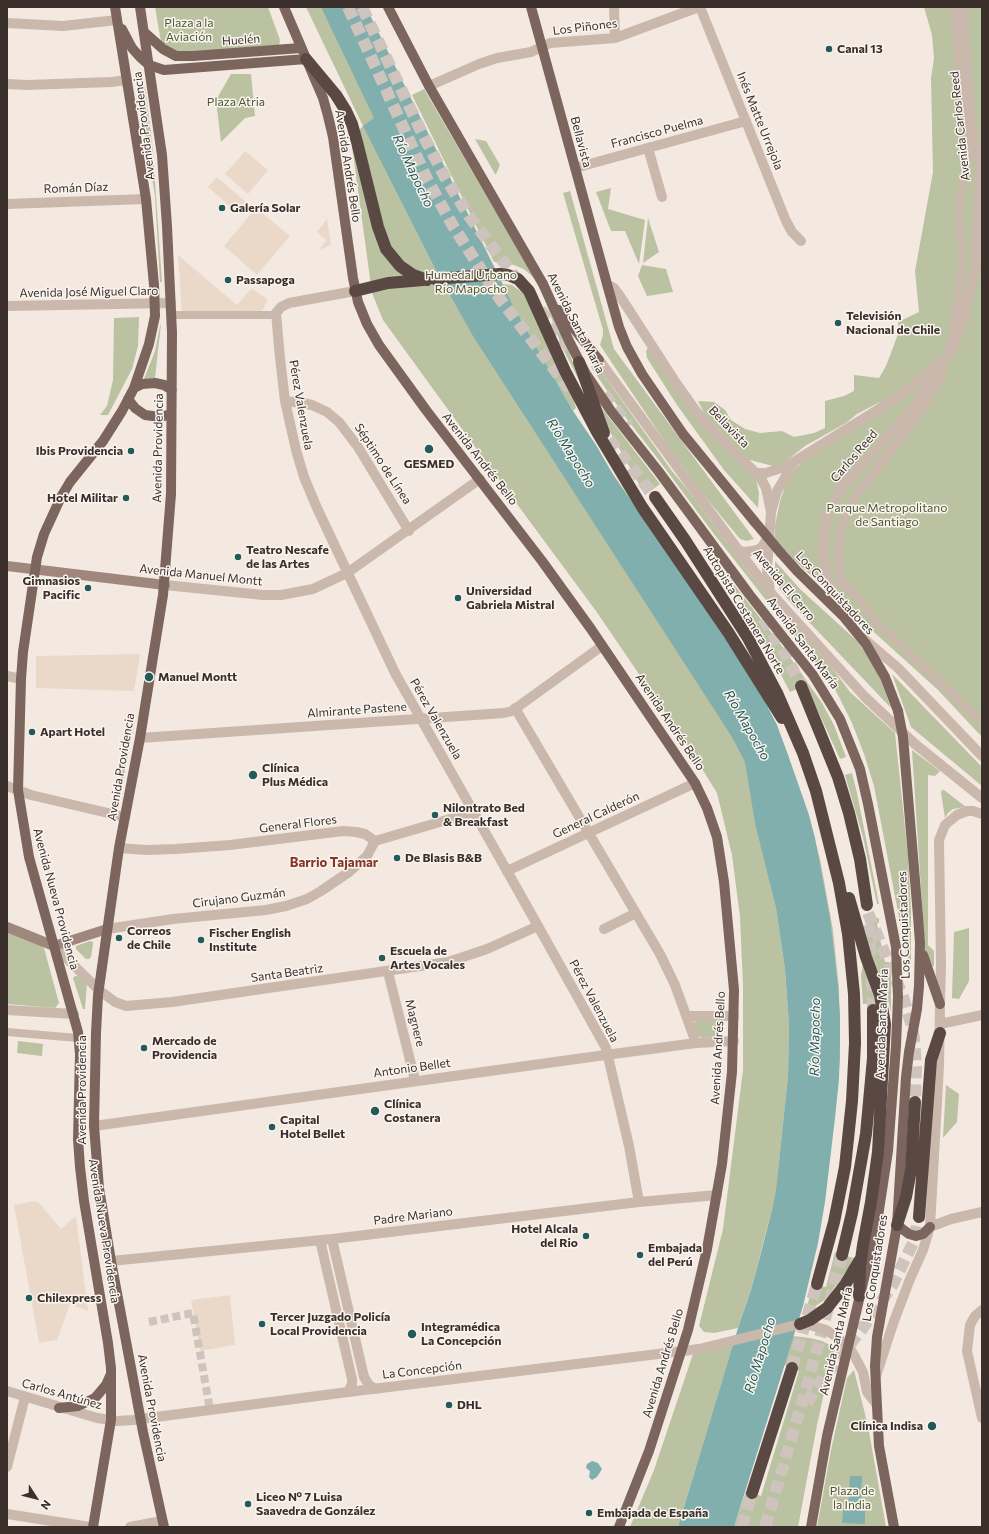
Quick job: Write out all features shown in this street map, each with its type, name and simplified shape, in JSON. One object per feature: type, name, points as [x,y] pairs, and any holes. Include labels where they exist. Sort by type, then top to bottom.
[{"type":"highway","points":[[304,54],[336,95],[352,124],[378,227],[386,249],[395,261],[406,271],[431,280]]},
{"type":"highway","points":[[355,291],[388,283],[500,274],[518,279],[529,291],[575,392],[616,464],[654,525],[744,656],[803,753]]},
{"type":"highway","points":[[579,362],[616,464]]},
{"type":"highway","name":"Autopista Costanera Norte","points":[[655,497],[685,540],[759,657],[780,699],[803,753],[820,805],[844,906],[854,994],[855,1043],[852,1101],[845,1168],[834,1222],[817,1284]]},
{"type":"highway","points":[[801,686],[838,777],[860,859],[867,905]]},
{"type":"highway","points":[[832,852],[849,897],[866,957],[880,995],[884,1015],[885,1037],[878,1152],[862,1254],[859,1296]]},
{"type":"highway","points":[[842,1255],[856,1194],[866,1134],[873,1058],[873,1010]]},
{"type":"highway","points":[[919,1217],[930,1060],[940,1029]]},
{"type":"highway","points":[[897,1225],[906,1197],[911,1170],[915,1102]]},
{"type":"highway","points":[[799,1324],[810,1320],[827,1308],[852,1273],[862,1254]]},
{"type":"highway","points":[[752,1494],[792,1368]]},
{"type":"main road","name":"Avenida Providencia","points":[[115,7],[146,199],[154,304]]},
{"type":"main road","name":"Avenida Providencia","points":[[140,7],[162,155],[172,315],[172,479],[165,585],[140,738],[119,848],[99,990],[96,1032],[94,1126],[99,1188],[111,1261],[140,1420],[163,1524]]},
{"type":"main road","name":"Avenida Andrés Bello","points":[[284,7],[323,98],[329,120],[355,291],[361,312],[379,345],[426,410],[557,580],[602,646],[695,783],[718,837],[722,859],[733,973],[734,1041],[726,1134],[717,1195],[701,1276],[682,1351],[644,1467],[619,1527]]},
{"type":"main road","name":"Avenida Santa María","points":[[388,7],[429,86],[550,299],[579,362],[611,411],[659,472],[749,594],[813,675],[840,719],[857,761],[866,797],[893,931],[898,964],[895,1054],[888,1150],[877,1223],[826,1441],[811,1527]]},
{"type":"main road","name":"Bellavista","points":[[531,7],[623,337],[642,374],[683,434],[754,521]]},
{"type":"main road","points":[[117,20],[132,48],[149,65]]},
{"type":"main road","name":"Huelén","points":[[144,32],[162,49],[176,56],[304,54]]},
{"type":"main road","name":"Huelén","points":[[149,65],[159,69],[174,70],[304,54]]},
{"type":"main road","points":[[550,299],[599,360]]},
{"type":"main road","name":"Avenida Nueva Providencia","points":[[92,1527],[111,1420],[111,1368],[84,1201],[80,1167],[78,1139],[80,1054],[78,1038],[74,1014],[29,857],[18,790],[21,679],[34,569],[44,534],[61,497],[70,482],[103,441],[134,388],[153,331],[154,304]]},
{"type":"main road","points":[[579,362],[588,359],[599,360]]},
{"type":"main road","points":[[134,388],[142,384],[155,383],[164,385],[172,390]]},
{"type":"main road","points":[[128,399],[135,408],[146,415],[160,417],[171,414]]},
{"type":"main road","name":"Los Conquistadores","points":[[754,521],[797,571],[844,617],[873,655],[890,688],[898,711],[903,737],[920,943],[919,997],[906,1077],[897,1225],[877,1338],[876,1378],[879,1446],[894,1527]]},
{"type":"main road","name":"Avenida Manuel Montt","points":[[7,566],[165,585]]},
{"type":"main road","points":[[7,927],[54,946],[107,929]]},
{"type":"main road","points":[[920,943],[940,1004]]},
{"type":"main road","points":[[897,1225],[909,1234],[916,1236],[923,1234],[930,1227]]},
{"type":"main road","points":[[59,1408],[78,1406],[95,1398],[106,1385],[111,1368]]},
{"type":"street","points":[[614,7],[615,38]]},
{"type":"street","name":"Los Piñones","points":[[429,86],[489,60],[531,52],[554,43],[615,38],[700,7]]},
{"type":"street","name":"Inés Matte Urrejola","points":[[700,7],[786,222],[792,232],[801,241]]},
{"type":"street","points":[[954,7],[964,122],[969,146],[959,207],[962,269],[954,331],[941,377],[923,409],[853,500],[840,532],[838,562],[841,583],[855,594],[874,620],[982,723]]},
{"type":"street","name":"Avenida Carlos Reed","points":[[946,357],[955,344],[961,327],[975,269],[977,242],[980,169],[971,126],[962,7]]},
{"type":"street","points":[[7,23],[68,26],[117,20]]},
{"type":"street","points":[[7,84],[27,85],[127,80]]},
{"type":"street","name":"Francisco Puelma","points":[[575,168],[746,122]]},
{"type":"street","points":[[648,148],[662,197]]},
{"type":"street","name":"Román Díaz","points":[[7,204],[146,199]]},
{"type":"street","name":"Bellavista","points":[[607,284],[614,288],[620,296],[686,399],[705,423],[756,473],[766,488],[771,512]]},
{"type":"street","points":[[172,315],[276,315],[279,308],[289,303],[355,291]]},
{"type":"street","name":"Avenida José Miguel Claro","points":[[7,306],[171,303]]},
{"type":"street","name":"Pérez Valenzuela","points":[[276,315],[285,401],[296,450],[304,477],[347,573],[395,673],[603,1041],[608,1055],[639,1202]]},
{"type":"street","name":"Carlos Reed","points":[[756,473],[773,472],[794,462],[900,396],[946,357]]},
{"type":"street","name":"Carlos Reed","points":[[844,617],[831,589],[826,573],[823,550],[824,530],[829,511],[842,487],[912,410],[946,357]]},
{"type":"street","name":"Avenida El Cerro","points":[[599,360],[770,592],[869,701],[920,748],[982,798]]},
{"type":"street","points":[[900,396],[912,410]]},
{"type":"street","name":"Séptimo de Línea","points":[[285,401],[312,405],[326,412],[339,422],[358,446],[409,530]]},
{"type":"street","name":"Carlos Reed","points":[[770,592],[767,570],[771,512],[782,481],[794,462]]},
{"type":"street","name":"Avenida Manuel Montt","points":[[165,585],[237,593],[282,595],[314,589],[347,573],[480,479]]},
{"type":"street","points":[[739,551],[746,552],[757,550],[762,547],[769,535]]},
{"type":"street","points":[[858,634],[898,668],[982,756]]},
{"type":"street","name":"Almirante Pastene","points":[[140,738],[504,713],[515,708],[602,646]]},
{"type":"street","points":[[7,676],[21,679]]},
{"type":"street","points":[[515,708],[667,968],[687,1016],[696,1043]]},
{"type":"street","name":"General Calderón","points":[[508,871],[695,783]]},
{"type":"street","points":[[7,786],[31,795],[125,817]]},
{"type":"street","name":"Los Conquistadores","points":[[876,1378],[894,1321],[923,1250],[930,1227],[940,1029],[941,965],[939,840],[942,830],[953,817],[967,811],[980,813]]},
{"type":"street","points":[[375,841],[474,812]]},
{"type":"street","name":"General Flores","points":[[119,848],[146,850],[230,845],[343,831],[365,834],[375,841]]},
{"type":"street","name":"Cirujano Guzmán","points":[[107,929],[173,919],[266,910],[291,904],[321,891],[356,867],[367,856],[375,841]]},
{"type":"street","points":[[604,928],[636,913]]},
{"type":"street","name":"Santa Beatriz","points":[[54,946],[99,990],[118,1004],[134,1006],[388,972],[448,962],[487,948],[538,926]]},
{"type":"street","name":"Magnere","points":[[388,972],[415,1080]]},
{"type":"street","points":[[7,1010],[74,1014]]},
{"type":"street","points":[[687,1016],[734,1016]]},
{"type":"street","points":[[940,1029],[980,1016]]},
{"type":"street","points":[[7,1032],[78,1038]]},
{"type":"street","name":"Antonio Bellet","points":[[94,1126],[415,1080],[696,1043],[734,1041]]},
{"type":"street","name":"Padre Mariano","points":[[111,1261],[332,1239],[639,1202],[717,1195]]},
{"type":"street","points":[[930,1227],[946,1221],[982,1212]]},
{"type":"street","points":[[332,1239],[366,1381],[375,1389]]},
{"type":"street","points":[[320,1240],[349,1366],[352,1384],[348,1392]]},
{"type":"street","points":[[981,1413],[967,1351],[970,1325],[975,1316],[982,1310]]},
{"type":"street","points":[[799,1324],[810,1325],[826,1330],[848,1346],[863,1372],[868,1392],[877,1404]]},
{"type":"street","name":"La Concepción","points":[[111,1420],[140,1420],[348,1392],[682,1351],[736,1340],[799,1324]]},
{"type":"street","points":[[349,1366],[353,1370],[356,1370],[361,1366],[361,1363]]},
{"type":"street","name":"Carlos Antúnez","points":[[7,1391],[82,1415],[111,1420]]},
{"type":"street","points":[[7,1467],[25,1397]]},
{"type":"street","points":[[7,1514],[72,1526],[92,1527]]},
{"type":"street","points":[[130,1527],[163,1524]]},
{"type":"green space","name":"Plaza a la Aviación","points":[[155,7],[268,7],[280,40],[279,46],[177,54],[161,42]]},
{"type":"green space","points":[[306,7],[365,7],[503,284],[512,285],[524,294],[571,391],[576,408],[573,411],[519,317],[555,390],[692,588],[765,701],[787,752],[804,801],[820,859],[833,930],[839,988],[840,1060],[826,1189],[744,1328],[770,1216],[751,1290],[738,1328],[714,1333],[704,1332],[699,1326],[723,1229],[743,1070],[743,986],[740,917],[732,855],[717,793],[688,746],[596,611],[383,320],[372,293],[351,139],[363,126]],"holes":[[[767,870],[777,910],[791,1008],[789,1081],[777,1182],[788,1076],[789,1025],[785,969],[776,908]]]},
{"type":"green space","name":"Parque Metropolitano de Santiago","points":[[924,7],[982,7],[982,737],[938,690],[794,560],[775,538],[775,525],[780,501],[786,484],[795,469],[816,448],[882,401],[857,414],[846,423],[805,446],[784,463],[773,466],[746,459],[705,415],[698,401],[714,402],[725,410],[731,420],[745,429],[760,433],[782,431],[794,437],[814,433],[825,428],[825,401],[844,396],[854,391],[854,375],[879,378],[886,366],[899,331],[898,322],[919,312],[915,271],[933,172],[931,78],[934,58],[932,35]]},
{"type":"green space","name":"Plaza Atria","points":[[231,74],[251,74],[255,116],[245,118],[221,142],[216,100]]},
{"type":"green space","points":[[137,85],[145,86],[153,152],[162,282],[160,282],[155,196]]},
{"type":"green space","points":[[424,89],[535,279],[519,267],[506,262],[494,262],[412,95]]},
{"type":"green space","points":[[475,139],[486,141],[500,165],[496,174],[495,174]]},
{"type":"green space","points":[[611,188],[608,209],[645,220],[639,264],[625,231],[611,231],[596,192]]},
{"type":"green space","points":[[570,191],[614,349],[754,539],[747,541],[740,539],[707,499],[663,439],[600,345],[603,330],[563,193]]},
{"type":"green space","points":[[648,218],[659,252],[643,263]]},
{"type":"green space","points":[[642,265],[666,269],[673,292],[647,296],[638,276]]},
{"type":"green space","points":[[543,295],[567,347],[583,388],[562,347]]},
{"type":"green space","points":[[139,317],[138,346],[132,369],[108,415],[100,415],[107,406],[113,380],[114,318]]},
{"type":"green space","points":[[161,324],[155,378],[144,379],[155,351]]},
{"type":"green space","points":[[648,348],[756,479],[759,493],[758,508],[724,470],[677,405],[647,358],[646,351]]},
{"type":"green space","points":[[596,364],[672,471],[688,490],[750,574],[833,669],[850,692],[895,733],[908,856],[911,910],[911,965],[906,954],[874,786],[852,723],[835,689],[623,414],[591,367]]},
{"type":"green space","points":[[601,407],[660,484],[645,495],[609,430]]},
{"type":"green space","points":[[775,561],[800,589],[856,640],[870,658],[881,680],[891,708],[790,602],[779,588],[775,574]]},
{"type":"green space","points":[[721,568],[785,650],[822,703],[834,725],[846,757],[840,759],[806,685],[790,692],[758,631]]},
{"type":"green space","points":[[892,674],[982,767],[982,786],[911,727]]},
{"type":"green space","points":[[132,719],[135,720],[118,805],[116,805]]},
{"type":"green space","points":[[912,750],[940,771],[935,776],[928,775],[928,945],[934,951],[934,966],[932,966],[925,951]]},
{"type":"green space","points":[[852,773],[879,904],[877,904],[863,837],[845,775]]},
{"type":"green space","points":[[942,790],[966,807],[953,809],[945,818],[941,793]]},
{"type":"green space","points":[[879,918],[879,922],[877,924],[885,962],[889,962],[891,967],[891,1012],[886,991],[865,938],[866,923],[870,919]]},
{"type":"green space","points":[[969,928],[969,981],[959,999],[952,998],[954,932]]},
{"type":"green space","points":[[7,932],[41,945],[44,948],[59,1003],[55,1008],[7,1004]]},
{"type":"green space","points":[[90,941],[93,942],[91,957],[86,959],[76,949],[76,946]]},
{"type":"green space","points":[[863,964],[878,1003],[863,1004],[861,975]]},
{"type":"green space","points":[[78,976],[87,983],[85,1009],[83,1009],[73,978]]},
{"type":"green space","points":[[695,1021],[717,1021],[719,1023],[719,1032],[713,1037],[703,1038],[698,1036],[693,1024]]},
{"type":"green space","points":[[18,1041],[43,1044],[42,1056],[17,1053]]},
{"type":"green space","points":[[946,1085],[959,1094],[957,1122],[943,1138]]},
{"type":"green space","points":[[835,1252],[853,1258],[849,1267],[826,1299],[806,1310],[813,1285],[826,1287]]},
{"type":"green space","points":[[793,1336],[822,1341],[836,1348],[832,1356],[817,1425],[798,1527],[734,1527],[746,1491],[761,1496],[799,1371],[784,1365]]},
{"type":"green space","points":[[733,1345],[678,1527],[630,1527],[654,1470],[693,1354]]},
{"type":"green space","name":"Plaza de la India","points":[[854,1370],[868,1426],[886,1527],[817,1527],[831,1450],[847,1378]]},
{"type":"shaded area","points":[[245,151],[268,170],[248,194],[225,174]]},
{"type":"shaded area","points":[[217,177],[246,202],[237,213],[208,187]]},
{"type":"shaded area","points":[[256,208],[290,236],[257,275],[224,246]]},
{"type":"shaded area","points":[[327,219],[331,245],[319,250],[326,240],[317,232]]},
{"type":"shaded area","points":[[178,255],[237,305],[252,288],[268,300],[259,316],[182,315]]},
{"type":"shaded area","points":[[140,654],[134,691],[36,688],[36,656]]},
{"type":"shaded area","points":[[35,1201],[39,1203],[61,1229],[76,1216],[88,1311],[70,1304],[57,1340],[39,1343],[14,1205]]},
{"type":"shaded area","points":[[230,1295],[235,1345],[200,1351],[191,1300]]},
{"type":"water","name":"Humedal Urbano Río Mapocho","points":[[321,7],[366,7],[513,306],[573,411],[596,445],[615,478],[710,614],[764,700],[777,725],[809,815],[815,838],[830,918],[838,986],[840,1045],[839,1079],[835,1118],[825,1202],[818,1243],[803,1306],[734,1527],[678,1527],[738,1328],[751,1290],[772,1211],[776,1191],[788,1076],[789,1025],[785,969],[776,908],[755,823],[745,762],[732,737],[473,336],[436,270],[363,126],[374,118]]},
{"type":"water","points":[[592,1461],[598,1463],[602,1469],[597,1477],[592,1480],[589,1477],[590,1471],[586,1468],[587,1464]]},
{"type":"water","points":[[850,1476],[862,1476],[860,1511],[865,1511],[865,1524],[842,1523],[843,1510],[848,1510]]},
{"type":"tunnel","points":[[348,7],[427,179],[453,226],[500,299],[574,395]]},
{"type":"tunnel","points":[[362,7],[423,135],[445,177],[469,216],[518,281]]},
{"type":"tunnel","points":[[540,310],[573,352]]},
{"type":"tunnel","points":[[604,394],[629,426]]},
{"type":"tunnel","points":[[598,425],[655,497]]},
{"type":"tunnel","points":[[763,618],[784,652],[801,686]]},
{"type":"tunnel","points":[[868,913],[903,997],[911,1023],[914,1038],[916,1067],[915,1102]]},
{"type":"tunnel","points":[[869,925],[873,1010]]},
{"type":"tunnel","points":[[807,1403],[818,1385],[862,1329],[892,1286],[913,1243],[919,1217]]},
{"type":"tunnel","points":[[765,1527],[809,1379],[842,1255]]},
{"type":"tunnel","points":[[792,1368],[817,1284]]},
{"type":"tunnel","points":[[149,1322],[193,1313],[210,1410]]},
{"type":"tunnel","points":[[742,1527],[752,1493]]},
{"type":"place","name":"Canal 13","points":[[829,49]]},
{"type":"place","name":"Galería Solar","points":[[222,208]]},
{"type":"place","name":"Passapoga","points":[[228,280]]},
{"type":"place","name":"Televisión Nacional de Chile","points":[[838,323]]},
{"type":"place","name":"GESMED","points":[[429,449]]},
{"type":"place","name":"Ibis Providencia","points":[[131,451]]},
{"type":"place","name":"Hotel Militar","points":[[126,498]]},
{"type":"place","name":"Teatro Nescafe de las Artes","points":[[238,557]]},
{"type":"place","name":"Gimnasios Pacific","points":[[88,588]]},
{"type":"place","name":"Universidad Gabriela Mistral","points":[[458,598]]},
{"type":"place","name":"Manuel Montt","points":[[149,677]]},
{"type":"place","name":"Apart Hotel","points":[[32,732]]},
{"type":"place","name":"Clínica Plus Médica","points":[[253,775]]},
{"type":"place","name":"Nilontrato Bed & Breakfast","points":[[435,815]]},
{"type":"place","name":"De Blasis B&B","points":[[397,858]]},
{"type":"place","name":"Correos de Chile","points":[[119,938]]},
{"type":"place","name":"Fischer English Institute","points":[[201,940]]},
{"type":"place","name":"Escuela de Artes Vocales","points":[[382,958]]},
{"type":"place","name":"Mercado de Providencia","points":[[144,1048]]},
{"type":"place","name":"Clínica Costanera","points":[[375,1111]]},
{"type":"place","name":"Capital Hotel Bellet","points":[[272,1127]]},
{"type":"place","name":"Hotel Alcala del Rio","points":[[586,1236]]},
{"type":"place","name":"Embajada del Perú","points":[[640,1255]]},
{"type":"place","name":"Chilexpress","points":[[29,1298]]},
{"type":"place","name":"Tercer Juzgado Policía Local Providencia","points":[[262,1324]]},
{"type":"place","name":"Integramédica La Concepción","points":[[412,1334]]},
{"type":"place","name":"DHL","points":[[449,1405]]},
{"type":"place","name":"Clínica Indisa","points":[[932,1426]]},
{"type":"place","name":"Liceo Nº 7 Luisa Saavedra de González","points":[[248,1504]]},
{"type":"place","name":"Embajada de España","points":[[589,1513]]},
{"type":"district","name":"Barrio Tajamar","points":[[334,863]]},
{"type":"water label","name":"Río Mapocho","points":[[413,171]]},
{"type":"water label","name":"Río Mapocho","points":[[571,453]]},
{"type":"water label","name":"Río Mapocho","points":[[747,725]]},
{"type":"water label","name":"Río Mapocho","points":[[815,1037]]},
{"type":"water label","name":"Río Mapocho","points":[[760,1355]]}]
